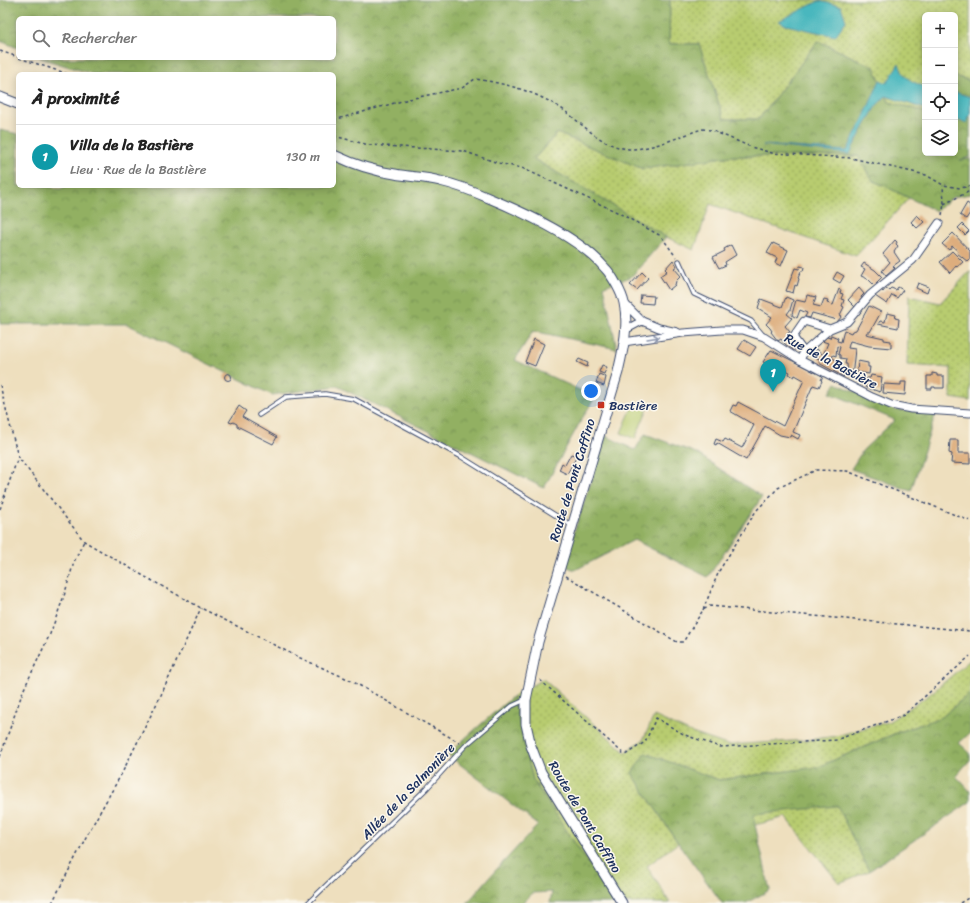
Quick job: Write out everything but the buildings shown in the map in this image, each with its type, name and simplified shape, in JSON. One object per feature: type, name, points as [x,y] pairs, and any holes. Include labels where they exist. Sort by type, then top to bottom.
[{"type":"street","points":[[0,97],[16,103]]},
{"type":"street","name":"Route de Pont Caffino","points":[[336,156],[369,168],[393,174],[439,181],[462,188],[537,219],[575,242],[606,268],[624,303],[626,330],[618,372],[558,570],[538,642],[526,700],[526,724],[531,746],[542,772],[622,903]]},
{"type":"street","points":[[800,360],[804,352],[830,329],[847,322],[870,295],[913,260],[939,223]]},
{"type":"street","points":[[624,303],[642,321],[658,328],[683,333]]},
{"type":"street","points":[[626,330],[642,321]]},
{"type":"street","points":[[804,352],[793,337],[804,321],[830,329]]},
{"type":"street","name":"Rue de la Bastière","points":[[683,333],[743,330],[764,337],[800,360],[872,397],[891,405],[912,409],[970,413]]},
{"type":"street","points":[[624,342],[683,333]]},
{"type":"lane","points":[[679,261],[694,294],[751,321],[764,337]]},
{"type":"lane","points":[[259,415],[286,397],[325,394],[354,399],[460,456],[571,524]]},
{"type":"lane","name":"Allée de la Salmonière","points":[[308,903],[428,788],[465,746],[512,706],[526,700]]},
{"type":"path","points":[[0,51],[16,57]]},
{"type":"path","points":[[25,60],[62,72]]},
{"type":"path","points":[[336,119],[409,99],[462,88],[475,79],[511,86],[533,94],[558,106],[595,136],[611,144],[623,147],[642,148],[702,129],[711,130],[751,147],[772,153],[851,158],[926,175],[943,185],[960,188],[970,186]]},
{"type":"path","points":[[336,137],[369,145],[463,151],[498,163],[522,168],[617,212],[660,236],[679,261]]},
{"type":"path","points":[[939,223],[944,204],[943,185]]},
{"type":"path","points":[[944,204],[970,191]]},
{"type":"path","points":[[0,385],[18,457],[84,541],[201,608],[298,657],[350,680],[465,746]]},
{"type":"path","points":[[0,509],[18,457]]},
{"type":"path","points":[[558,570],[677,642],[683,642],[703,610],[719,571],[756,511],[778,488],[816,470],[847,471],[970,521]]},
{"type":"path","points":[[0,757],[23,691],[50,634],[64,596],[74,562],[84,541]]},
{"type":"path","points":[[703,610],[710,606],[970,631]]},
{"type":"path","points":[[52,903],[122,773],[161,695],[201,608]]},
{"type":"path","points":[[531,672],[625,756],[645,742],[656,718],[685,735],[720,748],[836,740],[904,715],[970,656]]},
{"type":"path","points":[[960,903],[970,897]]},
{"type":"green space","points":[[0,0],[670,0],[669,44],[699,44],[724,119],[759,119],[818,41],[874,67],[889,102],[922,111],[922,156],[958,156],[958,77],[970,81],[970,157],[960,160],[970,159],[970,194],[953,197],[936,211],[872,180],[858,156],[731,156],[643,169],[557,133],[534,159],[666,237],[631,277],[604,286],[617,349],[533,331],[515,360],[595,397],[544,488],[337,386],[272,395],[127,324],[0,324],[0,130],[16,134],[16,188],[336,188],[336,72],[86,72],[47,60],[336,60],[336,16],[16,16],[16,47],[0,41]]},
{"type":"green space","points":[[670,0],[970,0],[970,81],[958,77],[958,12],[922,12],[922,111],[889,102],[874,67],[818,41],[759,119],[724,119],[699,44],[669,44]]},
{"type":"green space","points":[[557,133],[643,169],[731,156],[858,156],[872,180],[909,198],[856,256],[710,204],[694,250],[666,237],[534,159]]},
{"type":"green space","points":[[970,271],[970,401],[951,398],[951,368],[907,365],[909,296],[940,303]]},
{"type":"green space","points":[[836,383],[896,410],[936,413],[911,491],[851,469],[863,450],[895,420],[830,393]]},
{"type":"green space","points":[[634,403],[648,408],[635,439],[621,433]]},
{"type":"green space","points":[[645,434],[696,453],[762,497],[708,577],[634,540],[575,570],[563,565],[606,436],[635,450]]},
{"type":"green space","points":[[970,660],[970,693],[942,717],[898,732],[818,767],[719,780],[645,754],[632,773],[678,843],[647,866],[670,903],[614,902],[533,780],[513,696],[543,679],[625,752],[643,740],[654,716],[689,732],[727,745],[808,740],[836,736],[888,722],[929,695]]},
{"type":"green space","points":[[970,693],[970,733],[959,743],[970,753],[970,760],[956,776],[970,791],[970,802],[869,871],[837,806],[754,814],[755,825],[770,890],[746,903],[722,903],[678,843],[632,773],[645,753],[719,780],[818,767],[899,732],[942,717]]},
{"type":"green space","points":[[513,696],[533,780],[614,903],[550,903],[552,892],[533,893],[522,903],[467,903],[538,825],[448,755]]},
{"type":"green space","points":[[837,805],[869,871],[839,883],[786,817],[755,825],[754,814]]},
{"type":"water","points":[[819,1],[841,6],[846,21],[835,36],[786,25],[779,21]]},
{"type":"water","points":[[899,63],[903,73],[908,79],[922,86],[922,108],[886,96],[876,106],[850,154],[763,145],[847,151],[880,80],[887,83]]},
{"type":"water","points":[[958,93],[970,97],[970,113],[967,123],[958,120]]},
{"type":"place","name":"Villa de la Bastière","points":[[773,392]]},
{"type":"place","name":"Bastière","points":[[601,405]]}]
